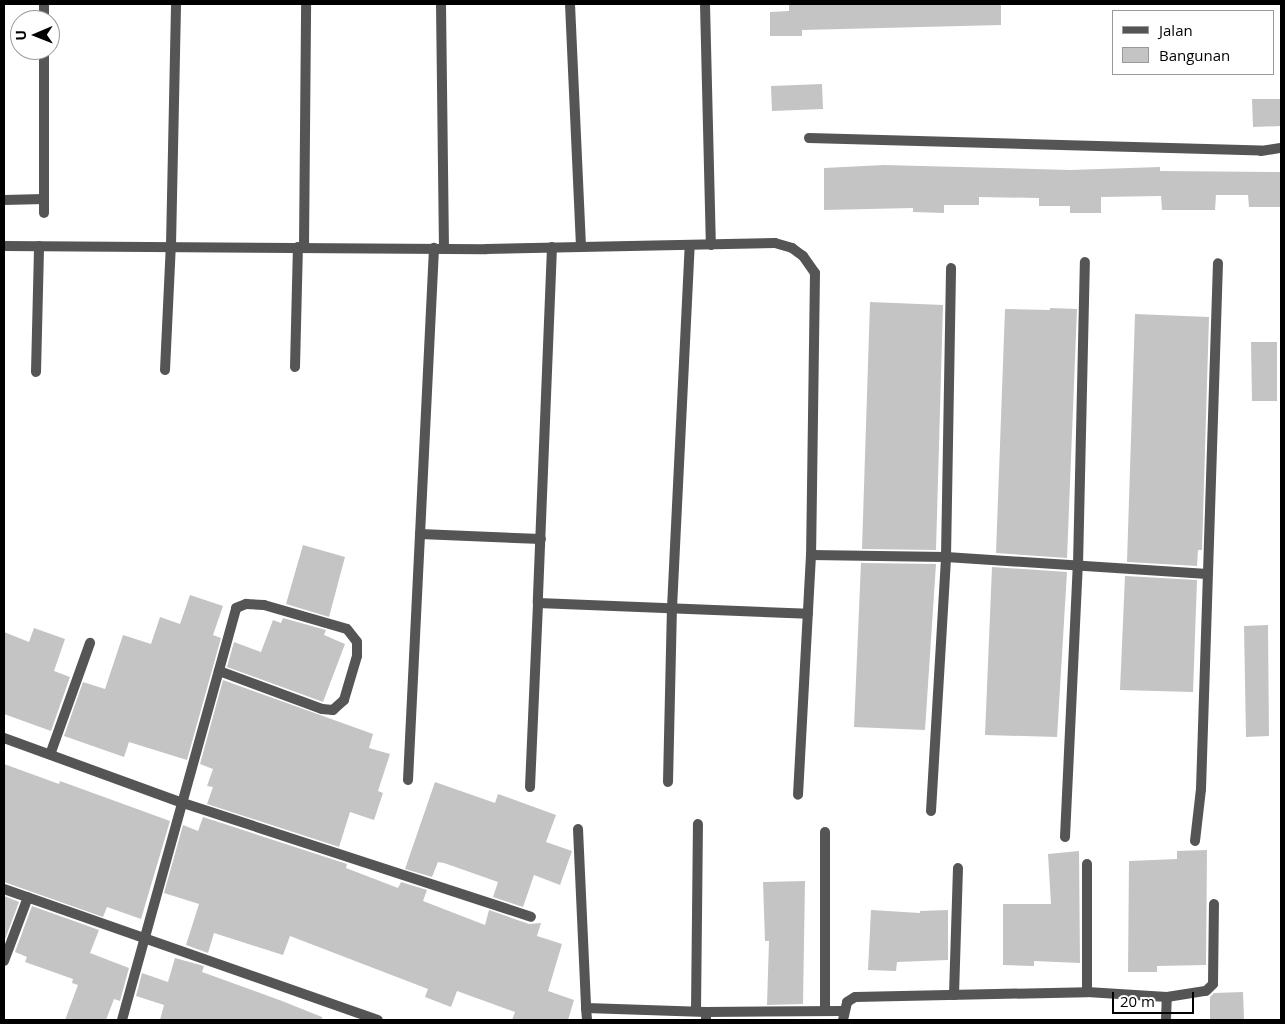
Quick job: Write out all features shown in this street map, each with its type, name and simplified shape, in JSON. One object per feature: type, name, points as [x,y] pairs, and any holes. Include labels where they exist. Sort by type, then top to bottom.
[{"type":"street","points":[[165,370],[172,245],[176,4]]},
{"type":"street","points":[[295,368],[301,247],[306,4]]},
{"type":"street","points":[[408,780],[420,534],[439,248],[441,4]]},
{"type":"street","points":[[570,4],[581,247]]},
{"type":"street","points":[[705,4],[711,245]]},
{"type":"street","points":[[44,60],[44,213]]},
{"type":"street","points":[[809,138],[1261,151],[1281,148]]},
{"type":"street","points":[[4,200],[44,199]]},
{"type":"street","points":[[4,246],[172,245],[552,248],[775,243],[792,248],[803,256],[815,273],[811,555],[798,795]]},
{"type":"street","points":[[668,782],[672,608],[690,245]]},
{"type":"street","points":[[36,372],[39,246]]},
{"type":"street","points":[[530,787],[552,248]]},
{"type":"street","points":[[1065,837],[1078,565],[1085,262]]},
{"type":"street","points":[[1195,841],[1201,789],[1218,262]]},
{"type":"street","points":[[931,811],[946,557],[950,268]]},
{"type":"street","points":[[420,534],[541,539]]},
{"type":"street","points":[[811,555],[946,557],[1207,574]]},
{"type":"street","points":[[538,602],[808,614]]},
{"type":"street","points":[[122,1020],[236,608],[246,604],[264,606],[347,629],[358,642],[357,656],[344,700],[332,710],[322,709],[219,671]]},
{"type":"street","points":[[51,752],[90,643]]},
{"type":"street","points":[[4,738],[51,752],[183,802],[531,917]]},
{"type":"street","points":[[698,824],[702,1014]]},
{"type":"street","points":[[578,829],[587,1020]]},
{"type":"street","points":[[825,832],[825,1011]]},
{"type":"street","points":[[1087,864],[1087,992]]},
{"type":"street","points":[[954,995],[958,868]]},
{"type":"street","points":[[4,889],[143,940],[378,1020]]},
{"type":"street","points":[[4,961],[28,897]]},
{"type":"street","points":[[586,1008],[702,1014],[825,1011],[843,1016],[848,1002],[855,997],[1087,992],[1167,997],[1206,991],[1213,984],[1214,904]]},
{"type":"street","points":[[1166,1020],[1167,997]]},
{"type":"building","points":[[789,4],[1001,4],[1001,25],[802,30],[802,36],[770,36],[770,12],[789,11]]},
{"type":"building","points":[[822,84],[823,109],[772,111],[771,86]]},
{"type":"building","points":[[1252,99],[1281,99],[1281,126],[1253,127]]},
{"type":"building","points":[[884,165],[1070,170],[1160,167],[1160,171],[1281,172],[1281,207],[1249,207],[1248,195],[1216,195],[1215,210],[1162,210],[1161,196],[1101,197],[1101,213],[1070,213],[1070,206],[1039,206],[1039,198],[979,197],[979,205],[944,205],[944,213],[913,212],[913,208],[824,210],[824,168]]},
{"type":"building","points":[[870,302],[943,305],[936,550],[862,549]]},
{"type":"building","points":[[1050,308],[1077,309],[1067,558],[996,553],[1005,309],[1050,310]]},
{"type":"building","points":[[1135,314],[1209,317],[1202,550],[1198,550],[1197,566],[1127,562]]},
{"type":"building","points":[[1251,342],[1277,342],[1277,401],[1252,401]]},
{"type":"building","points":[[303,545],[345,557],[329,617],[286,604]]},
{"type":"building","points":[[861,563],[936,564],[925,730],[854,727]]},
{"type":"building","points":[[992,567],[1067,572],[1057,737],[985,735]]},
{"type":"building","points":[[1125,576],[1197,580],[1193,692],[1120,690]]},
{"type":"building","points":[[190,595],[223,606],[213,635],[221,638],[187,760],[129,742],[124,757],[64,736],[83,682],[105,689],[123,635],[151,644],[160,617],[180,624]]},
{"type":"building","points":[[283,618],[326,630],[324,635],[345,644],[323,702],[227,667],[234,642],[261,652],[273,620],[281,623]]},
{"type":"building","points":[[1268,625],[1269,736],[1246,737],[1244,626]]},
{"type":"building","points":[[34,628],[65,639],[54,671],[70,677],[51,731],[4,714],[4,632],[29,642]]},
{"type":"building","points":[[223,680],[373,734],[369,748],[390,754],[378,791],[383,793],[374,820],[350,812],[339,847],[207,804],[213,787],[207,786],[213,769],[200,764]]},
{"type":"building","points":[[4,764],[59,784],[60,781],[170,821],[141,919],[107,907],[103,917],[4,882]]},
{"type":"building","points":[[435,782],[495,803],[498,794],[556,815],[546,842],[572,851],[560,885],[534,875],[523,907],[493,897],[498,882],[444,863],[438,862],[432,877],[405,869]]},
{"type":"building","points":[[203,817],[347,864],[346,868],[398,888],[401,882],[427,890],[423,901],[485,925],[489,910],[529,924],[541,923],[537,936],[562,944],[548,991],[574,1000],[568,1020],[512,1020],[515,1012],[457,991],[451,1007],[425,997],[428,989],[290,936],[283,955],[214,933],[208,953],[186,945],[199,904],[164,893],[183,825],[198,831]]},
{"type":"building","points":[[1207,850],[1206,965],[1157,966],[1157,972],[1128,972],[1129,861],[1177,859],[1177,851]]},
{"type":"building","points":[[1079,851],[1080,963],[1034,961],[1034,966],[1003,965],[1003,904],[1051,904],[1048,854]]},
{"type":"building","points":[[805,881],[803,1004],[767,1005],[769,941],[765,941],[763,882]]},
{"type":"building","points":[[4,896],[19,902],[4,942]]},
{"type":"building","points":[[32,906],[99,930],[90,953],[129,968],[120,1001],[114,999],[106,1020],[65,1020],[78,985],[72,983],[73,979],[25,962],[27,957],[15,952]]},
{"type":"building","points":[[871,910],[920,913],[920,911],[948,910],[948,960],[897,962],[896,971],[868,970]]},
{"type":"building","points":[[175,958],[204,966],[202,972],[322,1017],[322,1020],[160,1020],[164,1005],[136,996],[142,973],[168,982]]},
{"type":"building","points":[[1243,992],[1244,1020],[1210,1020],[1210,997],[1214,993]]}]
